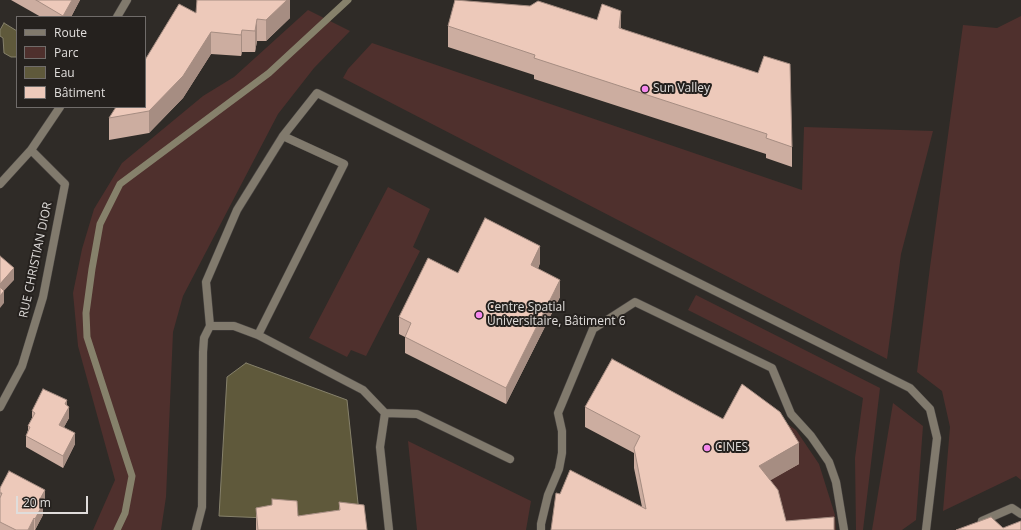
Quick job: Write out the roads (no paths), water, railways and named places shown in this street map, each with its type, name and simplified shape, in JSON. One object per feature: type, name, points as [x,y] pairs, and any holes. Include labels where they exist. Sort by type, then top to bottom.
[{"type":"street","points":[[118,16],[128,0]]},
{"type":"street","points":[[196,530],[202,507],[203,352],[204,338],[210,326],[206,282],[237,210],[283,136],[317,93],[910,388],[930,409],[937,438],[926,530]]},
{"type":"street","points":[[0,184],[31,150],[59,108]]},
{"type":"street","points":[[258,335],[344,164],[283,136]]},
{"type":"street","name":"RUE CHRISTIAN DIOR","points":[[0,407],[22,366],[43,297],[65,184],[31,150]]},
{"type":"street","points":[[541,530],[548,495],[559,469],[562,453],[562,431],[558,413],[593,329],[635,302],[772,368],[791,414],[811,436],[830,462],[836,482],[844,530]]},
{"type":"street","points":[[210,326],[234,326],[258,335],[363,390],[385,413],[417,414],[510,459]]},
{"type":"street","points":[[385,413],[380,447],[389,530]]},
{"type":"street","points":[[976,524],[1012,508],[1021,514]]},
{"type":"water","points":[[4,23],[16,30],[16,57],[11,57],[4,53],[3,38],[0,36],[0,30]]},
{"type":"water","points":[[246,363],[347,400],[360,522],[219,516],[227,377]]},
{"type":"waterway","points":[[117,530],[125,513],[132,476],[87,337],[86,313],[100,224],[120,184],[269,73],[348,0]]},
{"type":"place","name":"Sun Valley","points":[[645,89]]},
{"type":"place","name":"Centre Spatial Universitaire, Bâtiment 6","points":[[479,315]]},
{"type":"place","name":"CINES","points":[[707,448]]}]
